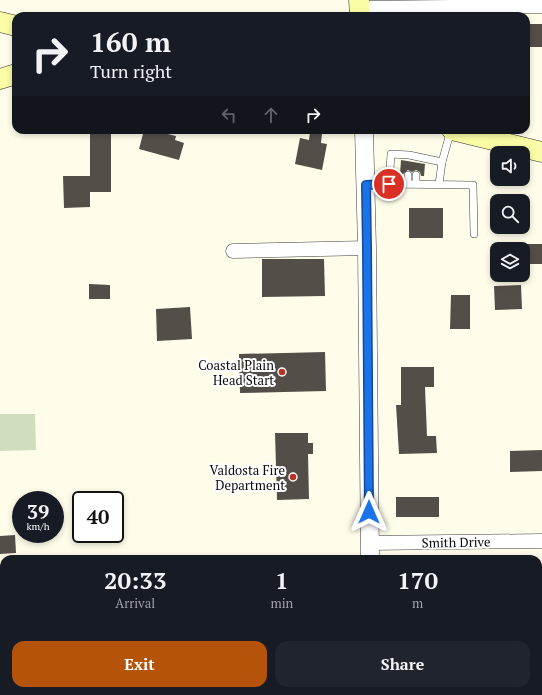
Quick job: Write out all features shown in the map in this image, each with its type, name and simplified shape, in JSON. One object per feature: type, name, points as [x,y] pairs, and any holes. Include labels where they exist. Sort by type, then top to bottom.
[{"type":"main road","points":[[0,22],[12,25]]},
{"type":"main road","points":[[0,79],[12,75]]},
{"type":"main road","points":[[468,134],[542,152]]},
{"type":"street","points":[[360,8],[542,6]]},
{"type":"street","points":[[364,134],[367,248],[369,551]]},
{"type":"street","points":[[233,251],[367,248]]},
{"type":"street","name":"Smith Drive","points":[[369,551],[542,540]]},
{"type":"lane","points":[[439,184],[442,162],[451,134]]},
{"type":"lane","points":[[389,184],[391,154],[442,162]]},
{"type":"lane","points":[[408,174],[408,184]]},
{"type":"lane","points":[[416,175],[416,184]]},
{"type":"lane","points":[[366,185],[473,185],[474,234]]},
{"type":"green space","points":[[0,414],[35,414],[36,450],[0,451]]},
{"type":"building","points":[[530,24],[542,24],[542,47],[530,47]]},
{"type":"building","points":[[90,134],[111,134],[111,192],[90,192],[90,207],[64,208],[63,176],[90,176]]},
{"type":"building","points":[[143,134],[168,134],[176,136],[175,140],[184,143],[179,160],[139,149]]},
{"type":"building","points":[[310,134],[322,134],[321,143],[327,144],[322,170],[295,164],[300,138],[309,140]]},
{"type":"building","points":[[401,160],[425,164],[424,176],[421,176],[420,172],[416,170],[412,172],[408,170],[403,174],[400,174]]},
{"type":"building","points":[[409,208],[443,208],[443,238],[409,238]]},
{"type":"building","points":[[530,244],[542,244],[542,264],[530,264]]},
{"type":"building","points":[[262,259],[324,259],[325,296],[262,297]]},
{"type":"building","points":[[89,284],[110,285],[110,299],[89,299]]},
{"type":"building","points":[[521,285],[522,309],[495,310],[494,286]]},
{"type":"building","points":[[451,295],[470,295],[470,329],[450,329]]},
{"type":"building","points":[[190,307],[192,339],[157,341],[156,309]]},
{"type":"building","name":"Coastal Plain Head Start","points":[[325,352],[326,391],[240,393],[239,354]]},
{"type":"building","points":[[401,367],[434,367],[434,387],[425,387],[427,436],[436,436],[437,453],[399,454],[396,405],[401,405]]},
{"type":"building","name":"Valdosta Fire Department","points":[[275,433],[308,433],[308,443],[313,443],[313,454],[308,454],[309,499],[277,500]]},
{"type":"building","points":[[542,450],[542,471],[510,472],[510,451]]},
{"type":"building","points":[[396,497],[439,497],[439,517],[396,517]]},
{"type":"building","points":[[12,535],[12,543],[15,543],[16,553],[0,554],[0,536]]},
{"type":"place","name":"Coastal Plain Head Start","points":[[282,372]]},
{"type":"place","name":"Valdosta Fire Department","points":[[293,477]]},
{"type":"route","points":[[369,512],[366,185],[389,184]]}]
